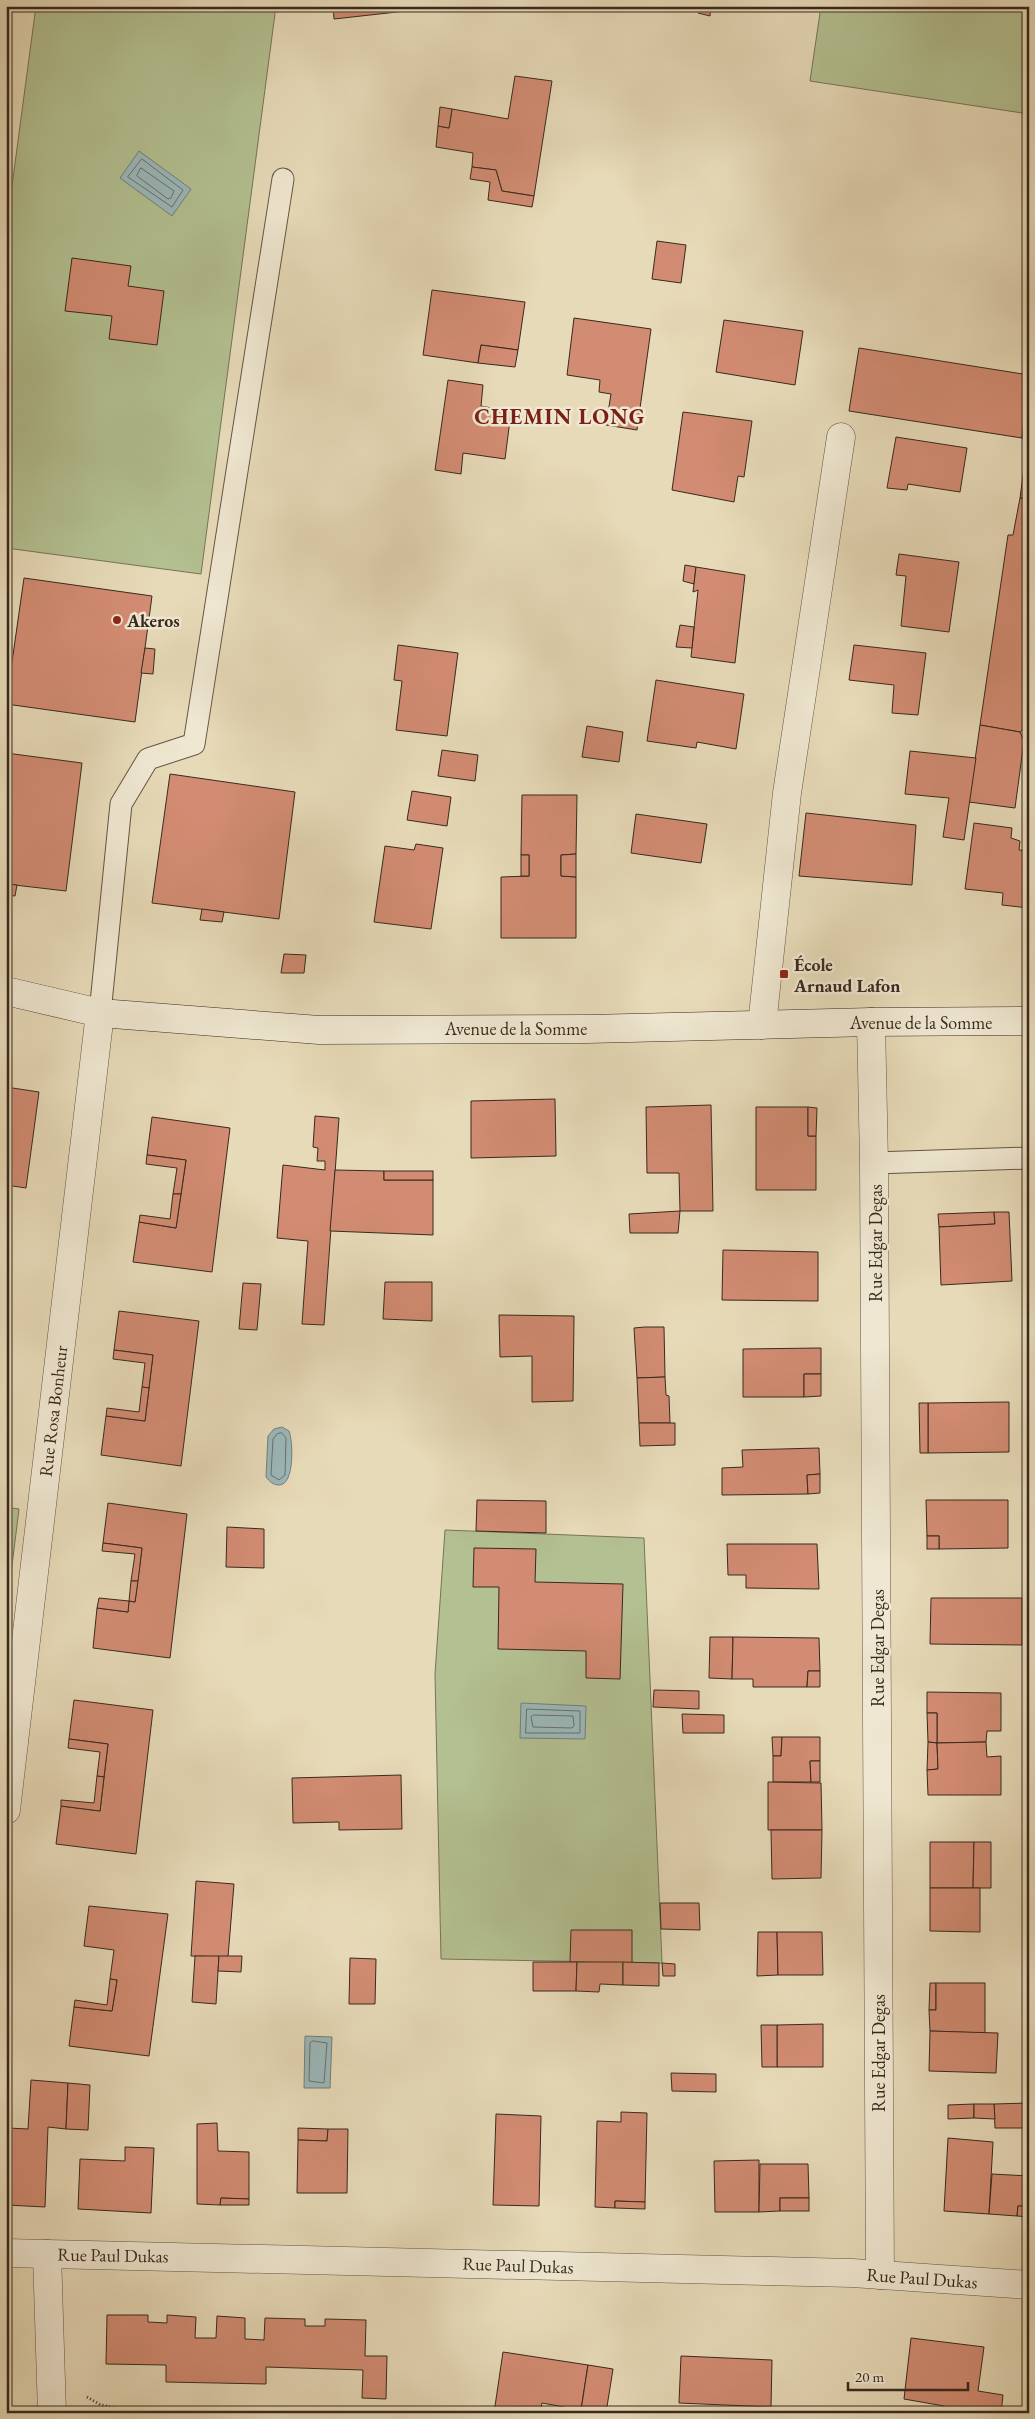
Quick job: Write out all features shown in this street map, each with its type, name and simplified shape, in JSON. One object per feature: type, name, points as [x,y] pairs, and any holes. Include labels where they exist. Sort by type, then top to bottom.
[{"type":"street","points":[[762,1025],[788,793],[841,437]]},
{"type":"street","name":"Avenue de la Somme","points":[[6,991],[100,1013],[319,1030],[588,1029],[871,1022],[1029,1021]]},
{"type":"street","name":"Rue Rosa Bonheur","points":[[6,1810],[100,1013]]},
{"type":"street","name":"Rue Edgar Degas","points":[[871,1022],[874,1163],[880,2275]]},
{"type":"street","name":"Rue Paul Dukas","points":[[6,2253],[880,2275],[1029,2285]]},
{"type":"street","points":[[48,2254],[52,2413]]},
{"type":"lane","points":[[100,1013],[121,804],[148,759],[194,744],[283,178]]},
{"type":"lane","points":[[874,1163],[1029,1158]]},
{"type":"green space","points":[[36,6],[276,6],[201,574],[6,548],[6,231]]},
{"type":"green space","points":[[821,6],[1029,6],[1029,114],[810,81]]},
{"type":"green space","points":[[6,1507],[19,1509],[6,1614]]},
{"type":"green space","points":[[445,1530],[644,1538],[662,1963],[441,1959],[435,1674]]},
{"type":"water","points":[[139,151],[191,189],[172,216],[120,178]]},
{"type":"water","points":[[282,1427],[289,1431],[292,1462],[288,1478],[279,1485],[271,1482],[266,1477],[268,1436],[274,1429]]},
{"type":"water","points":[[521,1703],[586,1706],[585,1739],[520,1738]]},
{"type":"water","points":[[305,2036],[332,2037],[330,2088],[304,2088]]},
{"type":"building","points":[[333,6],[451,6],[334,19]]},
{"type":"building","points":[[699,6],[711,6],[710,16],[698,13]]},
{"type":"building","points":[[515,76],[552,81],[534,196],[502,191],[496,170],[472,167],[473,153],[436,147],[438,126],[449,128],[452,109],[508,119]]},
{"type":"building","points":[[440,107],[452,109],[449,128],[438,126]]},
{"type":"building","points":[[472,167],[496,170],[502,191],[534,196],[532,207],[488,200],[490,182],[470,179]]},
{"type":"building","points":[[657,241],[686,245],[681,283],[652,279]]},
{"type":"building","points":[[72,258],[131,266],[128,286],[164,291],[157,345],[109,339],[112,316],[65,311]]},
{"type":"building","points":[[432,290],[525,302],[518,350],[481,345],[478,363],[423,355]]},
{"type":"building","points":[[574,318],[651,329],[637,430],[606,425],[611,394],[599,392],[600,380],[567,375]]},
{"type":"building","points":[[724,320],[803,331],[795,385],[716,372]]},
{"type":"building","points":[[481,345],[518,350],[515,367],[478,363]]},
{"type":"building","points":[[859,348],[1029,375],[1022,438],[849,411]]},
{"type":"building","points":[[448,380],[483,385],[481,406],[511,412],[505,459],[463,453],[461,474],[435,470]]},
{"type":"building","points":[[1029,389],[1029,438],[1022,438]]},
{"type":"building","points":[[683,412],[752,421],[744,477],[738,476],[734,502],[672,490]]},
{"type":"building","points":[[896,437],[967,448],[960,492],[908,484],[907,490],[887,488]]},
{"type":"building","points":[[1029,438],[1029,499],[1020,498]]},
{"type":"building","points":[[1020,498],[1029,499],[1029,724],[1020,732],[980,725],[1008,535],[1013,535]]},
{"type":"building","points":[[899,554],[959,562],[949,632],[901,626],[906,576],[896,575]]},
{"type":"building","points":[[685,565],[696,567],[694,584],[683,581]]},
{"type":"building","points":[[696,567],[745,575],[735,663],[691,657],[698,590],[693,592]]},
{"type":"building","points":[[24,578],[152,596],[135,722],[6,704]]},
{"type":"building","points":[[680,625],[694,627],[692,648],[676,647]]},
{"type":"building","points":[[398,645],[458,653],[447,736],[396,730],[402,681],[394,680]]},
{"type":"building","points":[[854,645],[926,653],[918,715],[892,713],[894,685],[849,680]]},
{"type":"building","points":[[145,648],[155,649],[153,674],[141,673]]},
{"type":"building","points":[[656,680],[744,694],[736,749],[697,742],[696,748],[647,741]]},
{"type":"building","points":[[980,725],[1020,732],[1024,741],[1015,808],[969,802]]},
{"type":"building","points":[[587,726],[623,732],[619,762],[582,757]]},
{"type":"building","points":[[442,750],[478,755],[475,781],[438,776]]},
{"type":"building","points":[[910,751],[976,758],[964,840],[943,837],[949,798],[905,794]]},
{"type":"building","points":[[6,753],[82,763],[66,891],[6,884]]},
{"type":"building","points":[[170,774],[295,792],[279,919],[152,903]]},
{"type":"building","points":[[412,791],[451,797],[447,826],[407,820]]},
{"type":"building","points":[[522,795],[577,795],[576,854],[561,855],[561,876],[576,877],[576,938],[501,938],[501,877],[529,876],[529,855],[521,855]]},
{"type":"building","points":[[806,813],[916,825],[912,885],[799,876]]},
{"type":"building","points":[[636,814],[707,824],[701,863],[631,853]]},
{"type":"building","points":[[974,823],[1012,828],[1011,838],[1020,841],[1019,850],[1029,851],[1029,908],[1002,905],[1003,893],[965,889]]},
{"type":"building","points":[[416,844],[443,848],[431,929],[374,922],[385,846],[414,850]]},
{"type":"building","points":[[576,854],[576,877],[561,876],[561,855]]},
{"type":"building","points":[[521,855],[529,855],[529,876],[521,876]]},
{"type":"building","points":[[6,884],[17,885],[15,896],[6,895]]},
{"type":"building","points":[[202,909],[224,912],[222,922],[200,920]]},
{"type":"building","points":[[284,954],[306,955],[304,973],[281,973]]},
{"type":"building","points":[[6,1087],[39,1092],[26,1188],[6,1185]]},
{"type":"building","points":[[555,1099],[556,1156],[471,1158],[471,1101]]},
{"type":"building","points":[[711,1105],[713,1211],[680,1211],[679,1173],[647,1173],[646,1107]]},
{"type":"building","points":[[756,1107],[808,1107],[808,1136],[816,1136],[816,1190],[756,1190]]},
{"type":"building","points":[[808,1107],[817,1108],[816,1136],[808,1136]]},
{"type":"building","points":[[315,1116],[339,1118],[324,1325],[302,1324],[308,1241],[277,1238],[283,1165],[325,1170],[325,1161],[317,1161],[318,1148],[313,1147]]},
{"type":"building","points":[[152,1117],[230,1128],[212,1272],[133,1262],[139,1222],[176,1228],[186,1160],[147,1155]]},
{"type":"building","points":[[147,1155],[186,1160],[181,1194],[173,1194],[177,1168],[146,1164]]},
{"type":"building","points":[[335,1170],[384,1171],[384,1180],[433,1180],[433,1235],[330,1231]]},
{"type":"building","points":[[384,1171],[433,1171],[433,1180],[384,1180]]},
{"type":"building","points":[[173,1194],[181,1194],[176,1228],[139,1222],[140,1215],[170,1219]]},
{"type":"building","points":[[680,1211],[678,1233],[630,1233],[629,1214]]},
{"type":"building","points":[[994,1212],[995,1224],[939,1227],[938,1214]]},
{"type":"building","points":[[994,1212],[1009,1212],[1012,1281],[941,1285],[939,1227],[995,1224]]},
{"type":"building","points":[[723,1250],[818,1252],[818,1301],[722,1300]]},
{"type":"building","points":[[385,1282],[432,1282],[432,1321],[383,1319]]},
{"type":"building","points":[[243,1283],[261,1284],[257,1330],[239,1329]]},
{"type":"building","points":[[119,1311],[199,1321],[181,1466],[101,1455],[106,1416],[145,1421],[153,1355],[114,1350]]},
{"type":"building","points":[[499,1315],[574,1316],[573,1401],[532,1402],[532,1356],[500,1357]]},
{"type":"building","points":[[664,1327],[665,1377],[637,1378],[634,1328]]},
{"type":"building","points":[[821,1348],[821,1374],[804,1374],[804,1397],[743,1397],[743,1349]]},
{"type":"building","points":[[114,1350],[153,1355],[149,1388],[142,1387],[145,1363],[113,1359]]},
{"type":"building","points":[[804,1374],[821,1374],[821,1396],[804,1397]]},
{"type":"building","points":[[665,1377],[666,1395],[669,1396],[670,1423],[639,1423],[637,1378]]},
{"type":"building","points":[[142,1387],[149,1388],[145,1421],[106,1416],[107,1408],[139,1412]]},
{"type":"building","points":[[1009,1402],[1009,1452],[928,1453],[928,1403]]},
{"type":"building","points":[[919,1403],[928,1403],[928,1453],[920,1453]]},
{"type":"building","points":[[639,1423],[675,1423],[675,1445],[640,1446]]},
{"type":"building","points":[[819,1448],[820,1474],[807,1475],[808,1494],[722,1495],[722,1468],[743,1467],[742,1450]]},
{"type":"building","points":[[820,1474],[820,1493],[808,1494],[807,1475]]},
{"type":"building","points":[[477,1500],[546,1501],[546,1533],[476,1531]]},
{"type":"building","points":[[926,1500],[1008,1500],[1008,1548],[939,1549],[939,1536],[927,1536]]},
{"type":"building","points":[[108,1503],[187,1514],[170,1658],[93,1648],[97,1608],[128,1612],[129,1601],[135,1602],[142,1548],[103,1543]]},
{"type":"building","points":[[227,1527],[264,1529],[264,1568],[226,1567]]},
{"type":"building","points":[[927,1536],[939,1536],[939,1549],[927,1549]]},
{"type":"building","points":[[103,1543],[142,1548],[138,1581],[131,1581],[135,1554],[102,1551]]},
{"type":"building","points":[[727,1544],[817,1544],[819,1589],[746,1588],[746,1575],[728,1575]]},
{"type":"building","points":[[474,1548],[536,1549],[535,1582],[623,1584],[620,1679],[586,1678],[586,1651],[498,1649],[499,1587],[473,1587]]},
{"type":"building","points":[[131,1581],[138,1581],[135,1602],[129,1601]]},
{"type":"building","points":[[99,1598],[129,1601],[128,1612],[97,1608]]},
{"type":"building","points":[[931,1598],[1022,1598],[1022,1645],[930,1644]]},
{"type":"building","points":[[710,1637],[733,1637],[732,1679],[709,1678]]},
{"type":"building","points":[[733,1637],[819,1638],[820,1671],[808,1671],[807,1687],[753,1687],[753,1679],[732,1679]]},
{"type":"building","points":[[808,1671],[820,1671],[820,1687],[807,1687]]},
{"type":"building","points":[[654,1690],[699,1691],[699,1709],[653,1707]]},
{"type":"building","points":[[927,1692],[1001,1693],[1001,1731],[987,1731],[986,1742],[937,1743],[937,1713],[927,1713]]},
{"type":"building","points":[[74,1700],[153,1710],[136,1854],[56,1844],[61,1806],[100,1811],[108,1744],[69,1739]]},
{"type":"building","points":[[927,1713],[937,1713],[937,1743],[928,1742]]},
{"type":"building","points":[[682,1714],[724,1715],[724,1733],[683,1733]]},
{"type":"building","points":[[772,1737],[782,1737],[781,1756],[773,1756]]},
{"type":"building","points":[[782,1737],[820,1737],[820,1761],[810,1761],[811,1782],[773,1782],[773,1756],[781,1756]]},
{"type":"building","points":[[69,1739],[108,1744],[104,1777],[97,1776],[100,1752],[68,1748]]},
{"type":"building","points":[[928,1742],[937,1743],[938,1769],[927,1770]]},
{"type":"building","points":[[986,1742],[987,1757],[1001,1756],[1001,1795],[928,1795],[927,1770],[938,1769],[937,1743]]},
{"type":"building","points":[[810,1761],[820,1761],[820,1782],[811,1782]]},
{"type":"building","points":[[401,1775],[402,1829],[339,1830],[339,1822],[293,1823],[292,1778]]},
{"type":"building","points":[[97,1776],[104,1777],[100,1811],[61,1806],[61,1800],[94,1803]]},
{"type":"building","points":[[768,1782],[821,1783],[822,1830],[768,1830]]},
{"type":"building","points":[[771,1830],[822,1830],[821,1878],[772,1879]]},
{"type":"building","points":[[930,1842],[974,1842],[973,1888],[930,1888]]},
{"type":"building","points":[[974,1842],[991,1842],[991,1888],[973,1888]]},
{"type":"building","points":[[196,1881],[234,1884],[228,1957],[191,1956]]},
{"type":"building","points":[[930,1888],[980,1888],[980,1932],[930,1931]]},
{"type":"building","points":[[660,1903],[699,1903],[700,1930],[661,1929]]},
{"type":"building","points":[[89,1906],[168,1914],[149,2056],[69,2046],[74,2007],[112,2011],[117,1980],[110,1979],[114,1950],[84,1946]]},
{"type":"building","points":[[571,1930],[632,1930],[632,1963],[570,1962]]},
{"type":"building","points":[[758,1932],[777,1932],[778,1975],[757,1976]]},
{"type":"building","points":[[777,1932],[822,1932],[823,1975],[778,1975]]},
{"type":"building","points":[[195,1956],[219,1956],[216,2004],[192,2002]]},
{"type":"building","points":[[219,1956],[242,1956],[241,1972],[218,1971]]},
{"type":"building","points":[[350,1958],[376,1959],[375,2004],[349,2004]]},
{"type":"building","points":[[533,1962],[577,1962],[576,1991],[533,1991]]},
{"type":"building","points":[[577,1962],[623,1962],[623,1985],[600,1984],[599,1992],[576,1991]]},
{"type":"building","points":[[623,1962],[659,1963],[659,1986],[623,1985]]},
{"type":"building","points":[[662,1963],[675,1964],[675,1976],[663,1976]]},
{"type":"building","points":[[110,1979],[117,1980],[112,2011],[74,2007],[75,2000],[107,2005]]},
{"type":"building","points":[[930,1983],[936,1983],[936,2010],[929,2010]]},
{"type":"building","points":[[936,1983],[985,1983],[985,2033],[930,2031],[929,2010],[936,2010]]},
{"type":"building","points":[[823,2024],[823,2067],[777,2067],[777,2025]]},
{"type":"building","points":[[761,2025],[777,2025],[777,2067],[762,2067]]},
{"type":"building","points":[[930,2031],[998,2033],[996,2073],[929,2071]]},
{"type":"building","points":[[671,2073],[716,2074],[716,2092],[672,2091]]},
{"type":"building","points":[[31,2080],[68,2083],[66,2129],[48,2127],[45,2207],[6,2205],[6,2136],[8,2128],[28,2129]]},
{"type":"building","points":[[68,2083],[90,2085],[88,2130],[66,2129]]},
{"type":"building","points":[[1029,2103],[1029,2128],[995,2128],[994,2104]]},
{"type":"building","points":[[974,2104],[974,2118],[948,2119],[948,2105]]},
{"type":"building","points":[[974,2104],[994,2104],[995,2119],[974,2118]]},
{"type":"building","points":[[621,2112],[647,2113],[645,2202],[615,2201],[615,2208],[595,2207],[597,2121],[621,2122]]},
{"type":"building","points":[[496,2114],[541,2116],[539,2206],[493,2205]]},
{"type":"building","points":[[217,2123],[218,2151],[249,2152],[249,2199],[221,2198],[220,2205],[197,2204],[197,2124]]},
{"type":"building","points":[[298,2128],[328,2129],[327,2141],[298,2140]]},
{"type":"building","points":[[328,2129],[348,2129],[347,2193],[297,2193],[298,2140],[327,2141]]},
{"type":"building","points":[[948,2138],[993,2142],[989,2214],[944,2211]]},
{"type":"building","points":[[125,2147],[154,2148],[151,2213],[78,2209],[80,2159],[125,2161]]},
{"type":"building","points":[[759,2160],[759,2212],[715,2212],[714,2161]]},
{"type":"building","points":[[760,2164],[808,2164],[809,2198],[780,2198],[780,2211],[759,2212]]},
{"type":"building","points":[[992,2174],[1029,2176],[1029,2206],[1018,2206],[1017,2216],[989,2214]]},
{"type":"building","points":[[221,2198],[249,2199],[249,2205],[220,2205]]},
{"type":"building","points":[[780,2198],[809,2198],[809,2211],[780,2211]]},
{"type":"building","points":[[615,2201],[645,2202],[645,2209],[615,2208]]},
{"type":"building","points":[[1018,2206],[1029,2206],[1029,2217],[1017,2216]]},
{"type":"building","points":[[107,2315],[148,2315],[148,2322],[167,2323],[167,2315],[196,2317],[195,2338],[216,2338],[217,2316],[245,2318],[245,2339],[264,2340],[265,2318],[305,2319],[305,2326],[325,2326],[325,2319],[366,2320],[365,2356],[387,2356],[386,2399],[362,2398],[363,2370],[266,2367],[266,2384],[166,2382],[166,2365],[106,2364]]},
{"type":"building","points":[[911,2338],[984,2347],[978,2391],[1003,2395],[1001,2413],[943,2413],[944,2406],[904,2399]]},
{"type":"building","points":[[503,2352],[588,2365],[581,2410],[542,2403],[540,2413],[494,2413]]},
{"type":"building","points":[[681,2356],[772,2360],[771,2407],[679,2403]]},
{"type":"building","points":[[588,2365],[613,2369],[606,2413],[581,2410]]},
{"type":"place","name":"Akeros","points":[[117,620]]},
{"type":"place","name":"École Arnaud Lafon","points":[[784,974]]},
{"type":"district","name":"CHEMIN LONG","points":[[560,416]]}]
